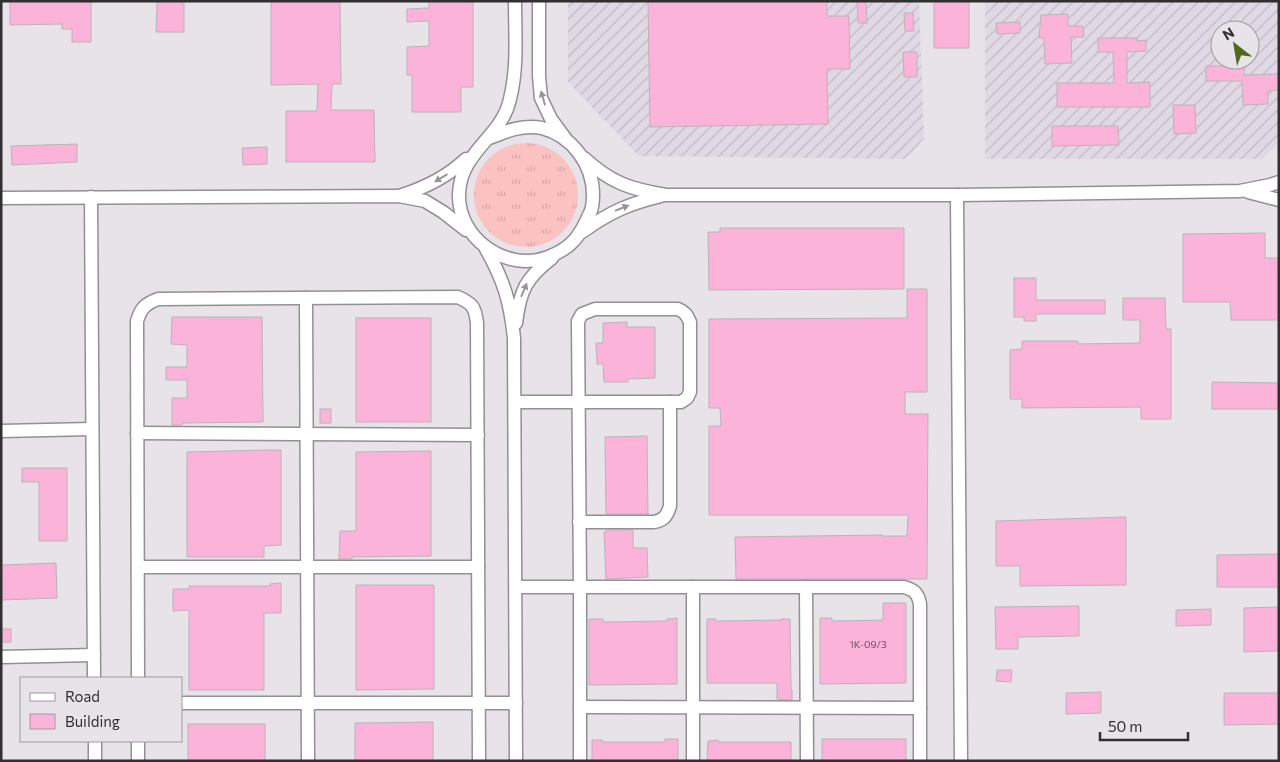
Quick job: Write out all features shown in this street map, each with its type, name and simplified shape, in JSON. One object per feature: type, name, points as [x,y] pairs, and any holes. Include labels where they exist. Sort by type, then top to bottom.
[{"type":"street","points":[[399,196],[443,178],[487,139],[497,126],[510,102],[515,74],[514,1]]},
{"type":"street","points":[[539,1],[539,76],[541,98],[551,119],[566,140],[584,158],[610,179],[638,190],[666,194],[958,194],[1240,191],[1269,196],[1279,200]]},
{"type":"street","points":[[487,139],[513,128],[541,128],[566,140]]},
{"type":"street","points":[[476,149],[464,170],[459,194],[463,218],[476,239]]},
{"type":"street","points":[[582,232],[592,208],[593,182],[584,158]]},
{"type":"street","points":[[1240,191],[1279,182]]},
{"type":"street","points":[[514,338],[522,290],[534,272],[572,244],[582,232],[609,213],[637,202],[666,194]]},
{"type":"street","points":[[958,194],[960,761]]},
{"type":"street","points":[[1,198],[399,196],[425,201],[458,222],[485,248],[505,287],[512,315],[514,338],[516,761]]},
{"type":"street","points":[[91,197],[94,677]]},
{"type":"street","points":[[485,248],[503,257],[522,262],[542,260],[560,252]]},
{"type":"street","points":[[138,677],[137,321],[140,312],[146,304],[158,299],[458,297],[469,302],[476,310],[477,323],[478,761]]},
{"type":"street","points":[[306,298],[308,761]]},
{"type":"street","points":[[515,402],[579,402],[681,402],[687,398],[690,392],[690,322],[684,312],[678,309],[595,309],[582,314],[578,321],[579,402],[579,522],[580,587],[580,761]]},
{"type":"street","points":[[579,522],[654,522],[662,520],[667,516],[670,506],[670,402]]},
{"type":"street","points":[[1,431],[92,429]]},
{"type":"street","points":[[137,433],[478,435]]},
{"type":"street","points":[[138,566],[478,567]]},
{"type":"street","points":[[516,587],[904,587],[911,589],[918,594],[920,604],[920,761]]},
{"type":"street","points":[[693,587],[693,761]]},
{"type":"street","points":[[806,587],[807,761]]},
{"type":"street","points":[[1,657],[94,655]]},
{"type":"street","points":[[182,702],[516,703]]},
{"type":"street","points":[[580,707],[920,708]]},
{"type":"street","points":[[95,742],[95,761]]},
{"type":"street","points":[[138,742],[138,761]]},
{"type":"shaded area","points":[[568,1],[919,1],[924,139],[905,159],[639,156],[568,82]]},
{"type":"shaded area","points":[[985,1],[1279,1],[1279,143],[1262,159],[985,159]]},
{"type":"green space","points":[[526,143],[546,147],[563,158],[574,175],[578,195],[574,215],[563,232],[546,243],[526,247],[506,243],[489,232],[478,215],[474,195],[478,175],[489,158],[506,147]]},
{"type":"building","points":[[10,1],[91,1],[91,42],[72,42],[72,29],[62,29],[62,24],[10,25]]},
{"type":"building","points":[[157,1],[184,1],[184,32],[156,32]]},
{"type":"building","points":[[271,1],[340,1],[341,84],[332,84],[331,110],[374,110],[375,162],[286,162],[286,111],[317,111],[318,84],[271,85]]},
{"type":"building","points":[[429,1],[473,1],[473,87],[461,87],[461,112],[412,112],[412,75],[407,75],[407,47],[429,46],[429,21],[407,22],[407,9],[429,8]]},
{"type":"building","points":[[648,1],[827,1],[827,16],[849,16],[850,69],[827,69],[828,124],[650,127]]},
{"type":"building","points":[[857,1],[866,1],[867,23],[858,23]]},
{"type":"building","points":[[934,1],[969,1],[969,48],[934,48]]},
{"type":"building","points":[[904,13],[913,13],[914,31],[905,31]]},
{"type":"building","points":[[1068,14],[1068,26],[1083,26],[1084,37],[1071,37],[1072,63],[1045,64],[1044,38],[1039,38],[1041,15]]},
{"type":"building","points":[[1020,22],[1020,33],[997,34],[996,23]]},
{"type":"building","points":[[1098,38],[1137,38],[1137,41],[1146,40],[1146,51],[1127,52],[1127,83],[1150,82],[1150,107],[1057,107],[1057,83],[1114,83],[1113,52],[1098,52]]},
{"type":"building","points":[[903,52],[917,52],[917,77],[904,77]]},
{"type":"building","points":[[1206,66],[1210,66],[1210,70],[1244,70],[1244,75],[1279,74],[1279,90],[1268,91],[1268,104],[1243,105],[1242,81],[1206,81]]},
{"type":"building","points":[[1173,105],[1195,105],[1196,133],[1174,134]]},
{"type":"building","points":[[1052,126],[1118,126],[1119,145],[1052,146]]},
{"type":"building","points":[[77,144],[77,162],[12,165],[11,146]]},
{"type":"building","points":[[267,147],[267,164],[243,165],[242,148]]},
{"type":"building","points":[[720,228],[904,228],[904,289],[709,290],[708,232],[720,232]]},
{"type":"building","points":[[1265,233],[1265,258],[1279,258],[1279,320],[1231,320],[1230,302],[1183,302],[1183,234]]},
{"type":"building","points":[[1014,278],[1036,278],[1036,300],[1105,300],[1105,314],[1036,314],[1036,321],[1024,321],[1024,317],[1014,317]]},
{"type":"building","points":[[907,289],[927,289],[927,392],[905,392],[905,414],[928,414],[927,579],[736,579],[735,537],[907,536],[908,515],[709,515],[709,426],[721,426],[720,408],[709,408],[709,319],[907,318]]},
{"type":"building","points":[[1123,298],[1165,298],[1166,329],[1171,329],[1171,419],[1141,419],[1141,407],[1022,408],[1022,399],[1010,399],[1010,350],[1022,349],[1022,341],[1078,341],[1078,344],[1140,343],[1140,320],[1123,320]]},
{"type":"building","points":[[172,317],[262,317],[263,422],[182,423],[182,425],[172,425],[172,398],[187,398],[187,380],[166,380],[166,367],[187,367],[187,345],[171,344]]},
{"type":"building","points":[[356,318],[431,318],[431,422],[356,422]]},
{"type":"building","points":[[627,322],[627,327],[655,327],[655,378],[628,379],[628,382],[604,382],[603,364],[597,364],[596,343],[603,343],[603,323]]},
{"type":"building","points":[[1212,382],[1279,383],[1279,409],[1212,409]]},
{"type":"building","points":[[320,409],[331,409],[331,423],[320,423]]},
{"type":"building","points":[[647,436],[648,514],[606,514],[605,437]]},
{"type":"building","points":[[281,450],[281,545],[264,546],[264,557],[187,557],[187,452]]},
{"type":"building","points":[[431,451],[431,556],[352,557],[352,559],[339,559],[340,531],[356,531],[356,452]]},
{"type":"building","points":[[22,468],[67,468],[67,541],[39,541],[39,482],[22,482]]},
{"type":"building","points":[[1126,517],[1126,585],[1020,586],[1020,566],[996,566],[996,521]]},
{"type":"building","points":[[606,530],[633,530],[633,548],[647,548],[648,577],[606,579],[604,532]]},
{"type":"building","points":[[1279,554],[1279,587],[1217,587],[1217,555]]},
{"type":"building","points":[[56,563],[57,598],[1,600],[1,565]]},
{"type":"building","points":[[281,583],[281,613],[264,613],[264,690],[189,690],[189,610],[173,611],[173,589],[189,589],[189,586],[270,586],[270,584]]},
{"type":"building","points":[[356,585],[434,585],[434,689],[356,690]]},
{"type":"building","points":[[883,603],[906,603],[906,683],[820,684],[820,618],[832,618],[832,621],[883,620]]},
{"type":"building","points":[[1079,606],[1079,636],[1018,637],[1018,649],[996,649],[995,607]]},
{"type":"building","points":[[1279,607],[1279,651],[1244,652],[1244,608]]},
{"type":"building","points":[[1211,609],[1211,625],[1176,626],[1176,610]]},
{"type":"building","points":[[677,618],[677,684],[589,685],[589,619],[603,619],[603,622],[667,621],[667,619]]},
{"type":"building","points":[[707,619],[716,619],[716,621],[790,619],[792,700],[777,699],[777,683],[707,683]]},
{"type":"building","points":[[1,629],[11,629],[11,642],[1,642]]},
{"type":"building","points":[[997,670],[1012,670],[1011,682],[996,681]]},
{"type":"building","points":[[1101,692],[1101,713],[1066,714],[1066,693]]},
{"type":"building","points":[[1224,693],[1279,693],[1279,724],[1224,725]]},
{"type":"building","points":[[433,722],[433,761],[355,761],[355,723]]},
{"type":"building","points":[[188,724],[265,724],[265,761],[188,761]]},
{"type":"building","points":[[665,739],[678,739],[678,761],[592,761],[592,740],[602,740],[603,742],[665,742]]},
{"type":"building","points":[[822,739],[906,739],[906,761],[822,761]]},
{"type":"building","points":[[718,740],[718,742],[791,742],[791,761],[707,761],[708,741]]}]
